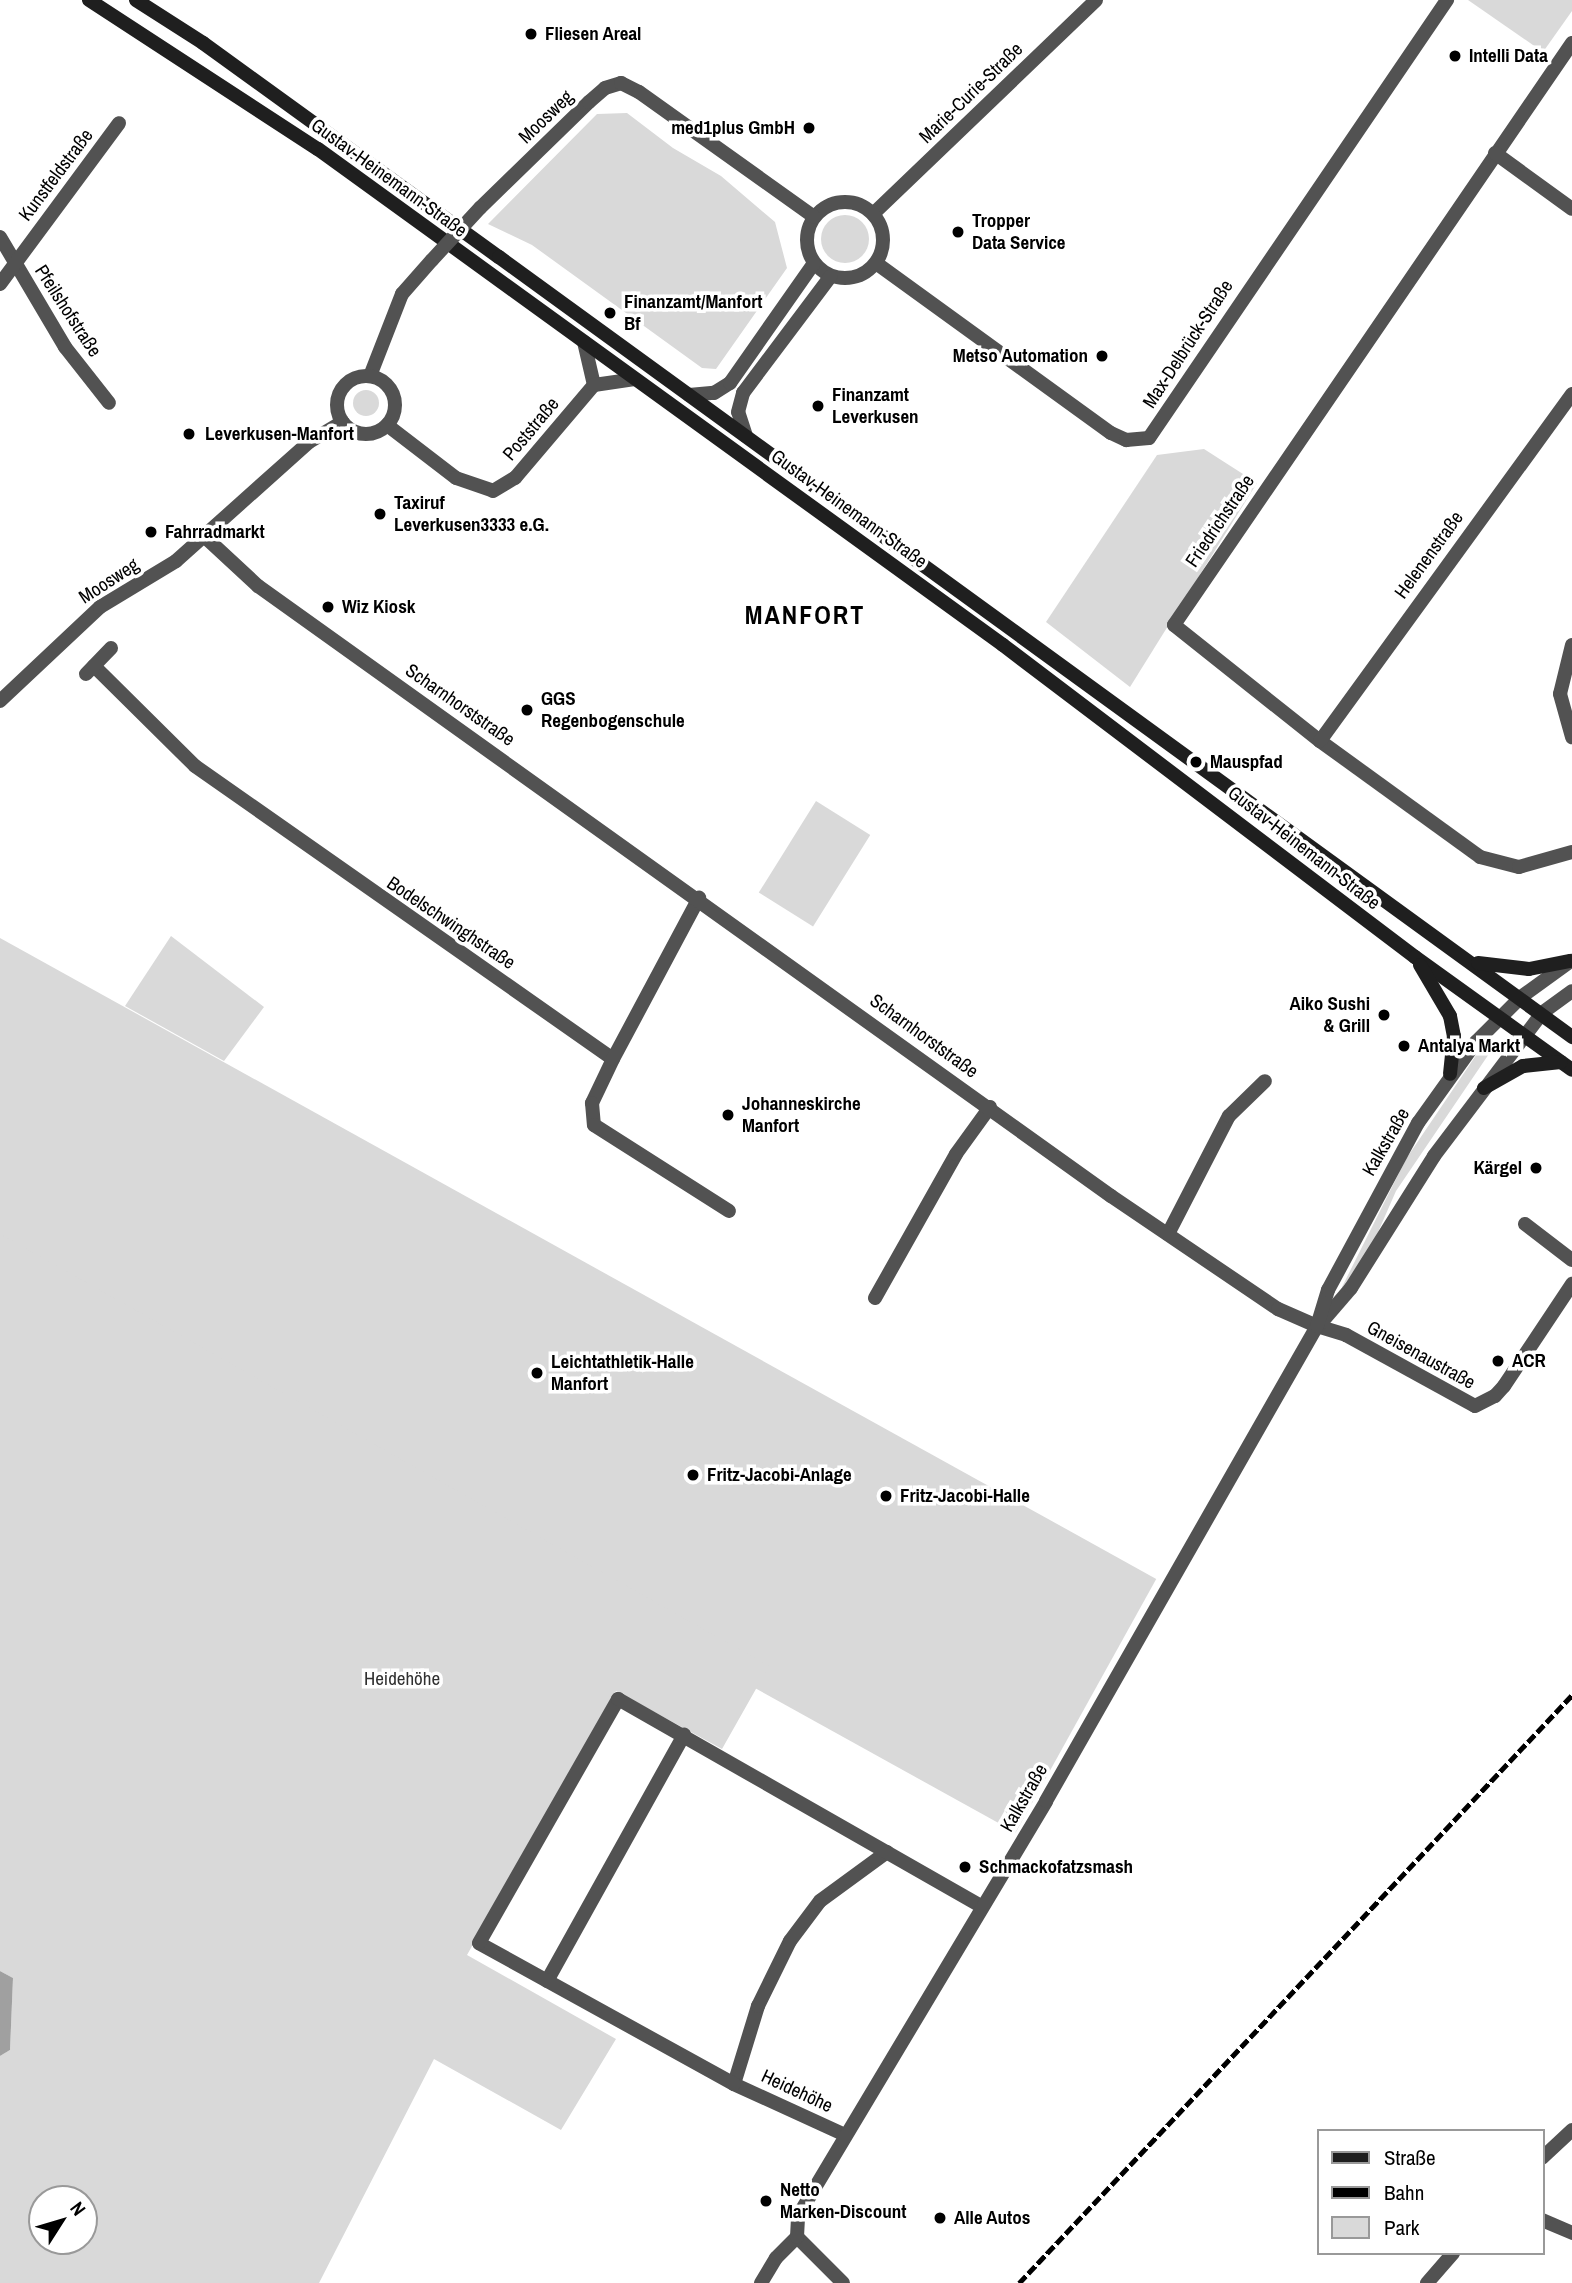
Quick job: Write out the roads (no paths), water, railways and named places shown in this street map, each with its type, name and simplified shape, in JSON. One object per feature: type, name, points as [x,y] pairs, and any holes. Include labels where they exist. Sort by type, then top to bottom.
[{"type":"main road","name":"Gustav-Heinemann-Straße","points":[[89,0],[318,149],[1024,660],[1415,957],[1567,1066]]},
{"type":"main road","name":"Gustav-Heinemann-Straße","points":[[136,0],[203,43],[1572,1037]]},
{"type":"main road","points":[[1415,957],[1450,1016],[1454,1037],[1450,1074]]},
{"type":"main road","points":[[1472,962],[1521,969],[1571,961]]},
{"type":"main road","points":[[1484,1087],[1523,1066],[1567,1066]]},
{"type":"street","name":"Marie-Curie-Straße","points":[[873,214],[1096,0]]},
{"type":"street","name":"Max-Delbrück-Straße","points":[[876,262],[1111,433],[1126,440],[1149,438],[1447,0]]},
{"type":"street","name":"Friedrichstraße","points":[[1572,43],[1174,625],[1320,741],[1480,857],[1518,867],[1572,852]]},
{"type":"street","name":"Moosweg","points":[[370,376],[402,294],[480,208],[605,88],[621,83],[639,92],[814,217]]},
{"type":"street","name":"Kunstfeldstraße","points":[[0,284],[119,123]]},
{"type":"street","points":[[1495,153],[1572,209]]},
{"type":"street","points":[[843,202],[873,214],[884,243],[876,262],[851,278],[831,276],[814,263],[807,240],[814,217],[843,202]]},
{"type":"street","name":"Pfeilshofstraße","points":[[0,237],[65,347],[109,403]]},
{"type":"street","points":[[689,395],[714,393],[730,383],[814,263]]},
{"type":"street","points":[[746,436],[738,412],[743,393],[831,276]]},
{"type":"street","points":[[584,342],[594,385],[635,379]]},
{"type":"street","points":[[370,376],[388,386],[394,406],[387,425],[364,434],[342,422],[337,411],[341,390],[349,381],[370,376]]},
{"type":"street","name":"Poststraße","points":[[387,425],[456,478],[493,491],[515,478],[594,385]]},
{"type":"street","name":"Helenenstraße","points":[[1320,741],[1572,394]]},
{"type":"street","name":"Moosweg","points":[[0,701],[100,607],[176,561],[309,442],[342,422]]},
{"type":"street","name":"Scharnhorststraße","points":[[204,536],[258,586],[1168,1234],[1278,1309],[1317,1326]]},
{"type":"street","points":[[1572,645],[1560,694],[1572,737]]},
{"type":"street","name":"Bodelschwinghstraße","points":[[111,648],[90,670],[195,766],[612,1059]]},
{"type":"street","points":[[699,898],[612,1059],[592,1103],[594,1125],[729,1211]]},
{"type":"street","points":[[1521,998],[1571,961]]},
{"type":"street","points":[[1542,1013],[1572,991]]},
{"type":"street","name":"Kalkstraße","points":[[1317,1326],[1328,1290],[1385,1181],[1450,1074],[1500,1016],[1521,998]]},
{"type":"street","name":"Kalkstraße","points":[[761,2283],[776,2258],[797,2237],[798,2216],[844,2134],[981,1906],[1317,1326],[1351,1288],[1414,1185],[1523,1033],[1542,1013]]},
{"type":"street","points":[[1168,1234],[1229,1116],[1265,1081]]},
{"type":"street","points":[[875,1298],[950,1166],[990,1107]]},
{"type":"street","points":[[1525,1224],[1572,1260]]},
{"type":"street","name":"Gneisenaustraße","points":[[1317,1326],[1346,1335],[1475,1406],[1495,1396],[1504,1386],[1572,1284]]},
{"type":"street","name":"Heidehöhe","points":[[844,2134],[734,2084],[480,1943],[618,1699],[981,1906]]},
{"type":"street","points":[[547,1981],[684,1735]]},
{"type":"street","name":"Heidehöhe","points":[[734,2084],[758,2006],[790,1941],[820,1901],[887,1852]]},
{"type":"street","points":[[1544,2156],[1572,2130]]},
{"type":"street","points":[[1544,2221],[1572,2234]]},
{"type":"street","points":[[797,2237],[844,2283]]},
{"type":"street","points":[[1427,2283],[1451,2255]]},
{"type":"railway","points":[[1019,2283],[1572,1695]]},
{"type":"place","name":"Fliesen Areal","points":[[531,34]]},
{"type":"place","name":"Intelli Data","points":[[1455,56]]},
{"type":"place","name":"med1plus GmbH","points":[[809,128]]},
{"type":"place","name":"Tropper Data Service","points":[[958,232]]},
{"type":"place","name":"Finanzamt/Manfort Bf","points":[[610,313]]},
{"type":"place","name":"Metso Automation","points":[[1102,356]]},
{"type":"place","name":"Finanzamt Leverkusen","points":[[818,406]]},
{"type":"place","name":"Leverkusen-Manfort","points":[[189,434]]},
{"type":"place","name":"Taxiruf Leverkusen3333 e.G.","points":[[380,514]]},
{"type":"place","name":"Fahrradmarkt","points":[[151,532]]},
{"type":"place","name":"Wiz Kiosk","points":[[328,607]]},
{"type":"place","name":"GGS Regenbogenschule","points":[[527,710]]},
{"type":"place","name":"Mauspfad","points":[[1196,762]]},
{"type":"place","name":"Aiko Sushi & Grill","points":[[1384,1015]]},
{"type":"place","name":"Antalya Markt","points":[[1404,1046]]},
{"type":"place","name":"Johanneskirche Manfort","points":[[728,1115]]},
{"type":"place","name":"Kärgel","points":[[1536,1168]]},
{"type":"place","name":"ACR","points":[[1498,1361]]},
{"type":"place","name":"Leichtathletik-Halle Manfort","points":[[537,1373]]},
{"type":"place","name":"Fritz-Jacobi-Anlage","points":[[693,1475]]},
{"type":"place","name":"Fritz-Jacobi-Halle","points":[[886,1496]]},
{"type":"place","name":"Schmackofatzsmash","points":[[965,1867]]},
{"type":"place","name":"Netto Marken-Discount","points":[[766,2201]]},
{"type":"place","name":"Alle Autos","points":[[940,2218]]},
{"type":"district","name":"MANFORT","points":[[805,615]]}]
